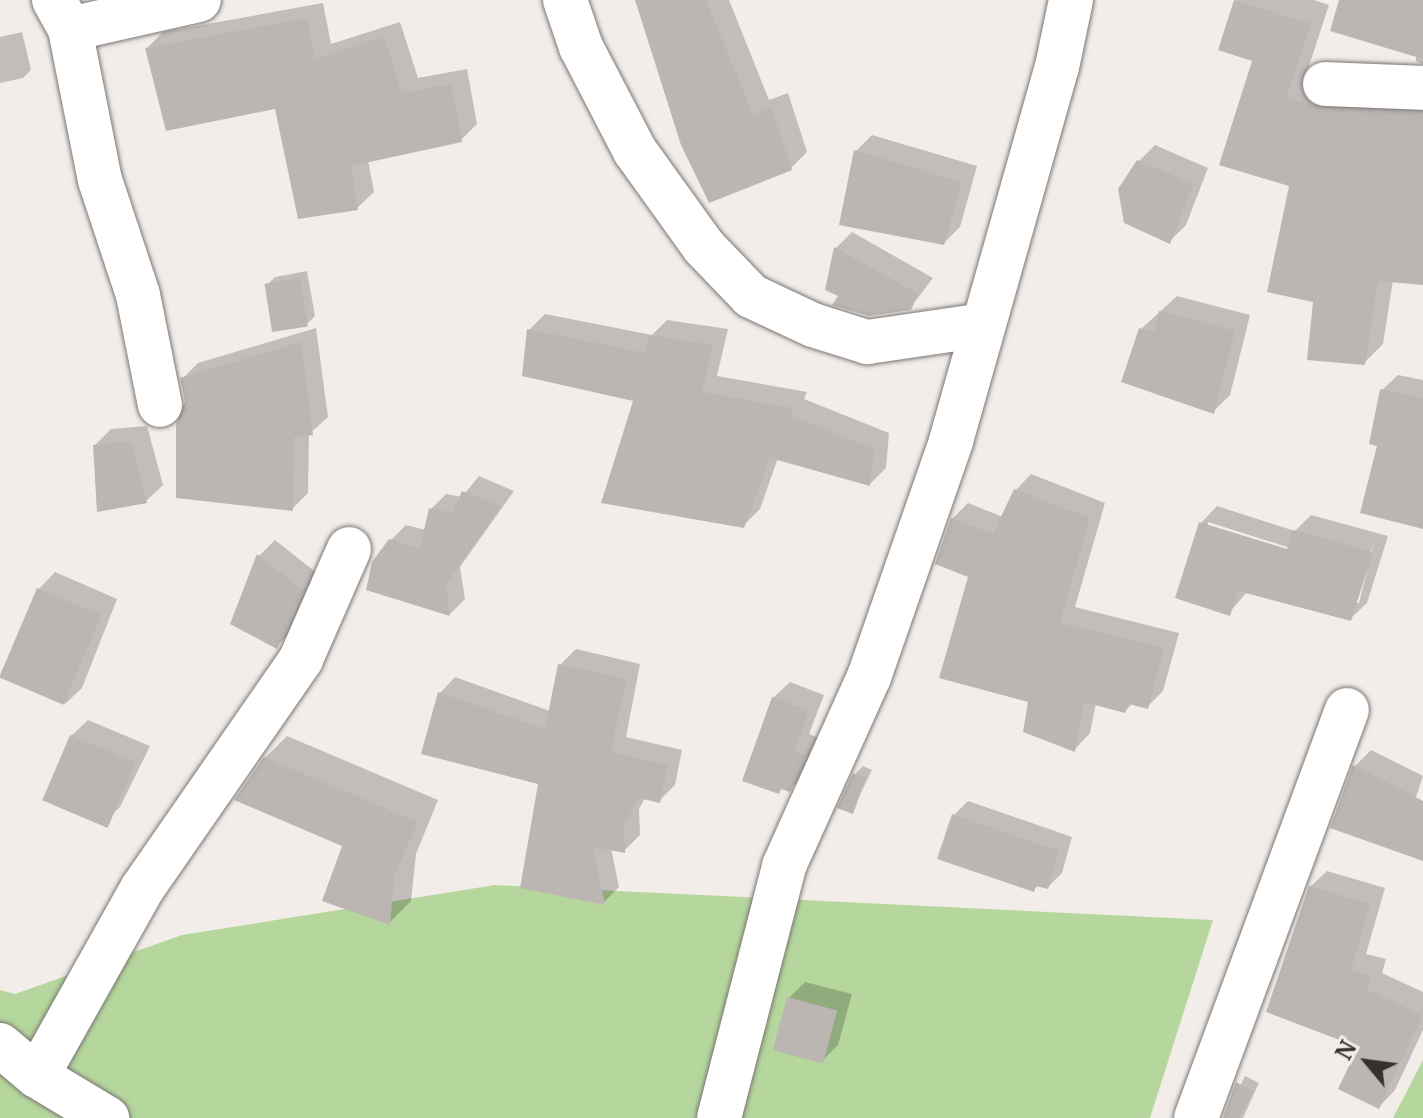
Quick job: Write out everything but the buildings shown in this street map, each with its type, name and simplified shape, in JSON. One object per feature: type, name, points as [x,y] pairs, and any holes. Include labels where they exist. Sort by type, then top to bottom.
[{"type":"street","points":[[160,405],[138,295],[100,180],[62,15],[199,0]]},
{"type":"street","points":[[565,0],[581,47],[635,151],[704,247],[751,296],[813,325],[867,342],[983,325]]},
{"type":"street","points":[[719,1118],[784,866],[869,677],[951,441],[1057,67],[1071,0]]},
{"type":"street","points":[[1325,84],[1423,88]]},
{"type":"street","points":[[37,1076],[142,889],[301,659],[349,549]]},
{"type":"street","points":[[1196,1118],[1347,710]]},
{"type":"street","points":[[0,1045],[37,1076],[107,1118]]},
{"type":"green space","points":[[495,885],[1213,920],[1150,1118],[0,1118],[0,990],[15,994],[182,935]]},
{"type":"green space","points":[[1423,1060],[1423,1118],[1393,1118]]}]
